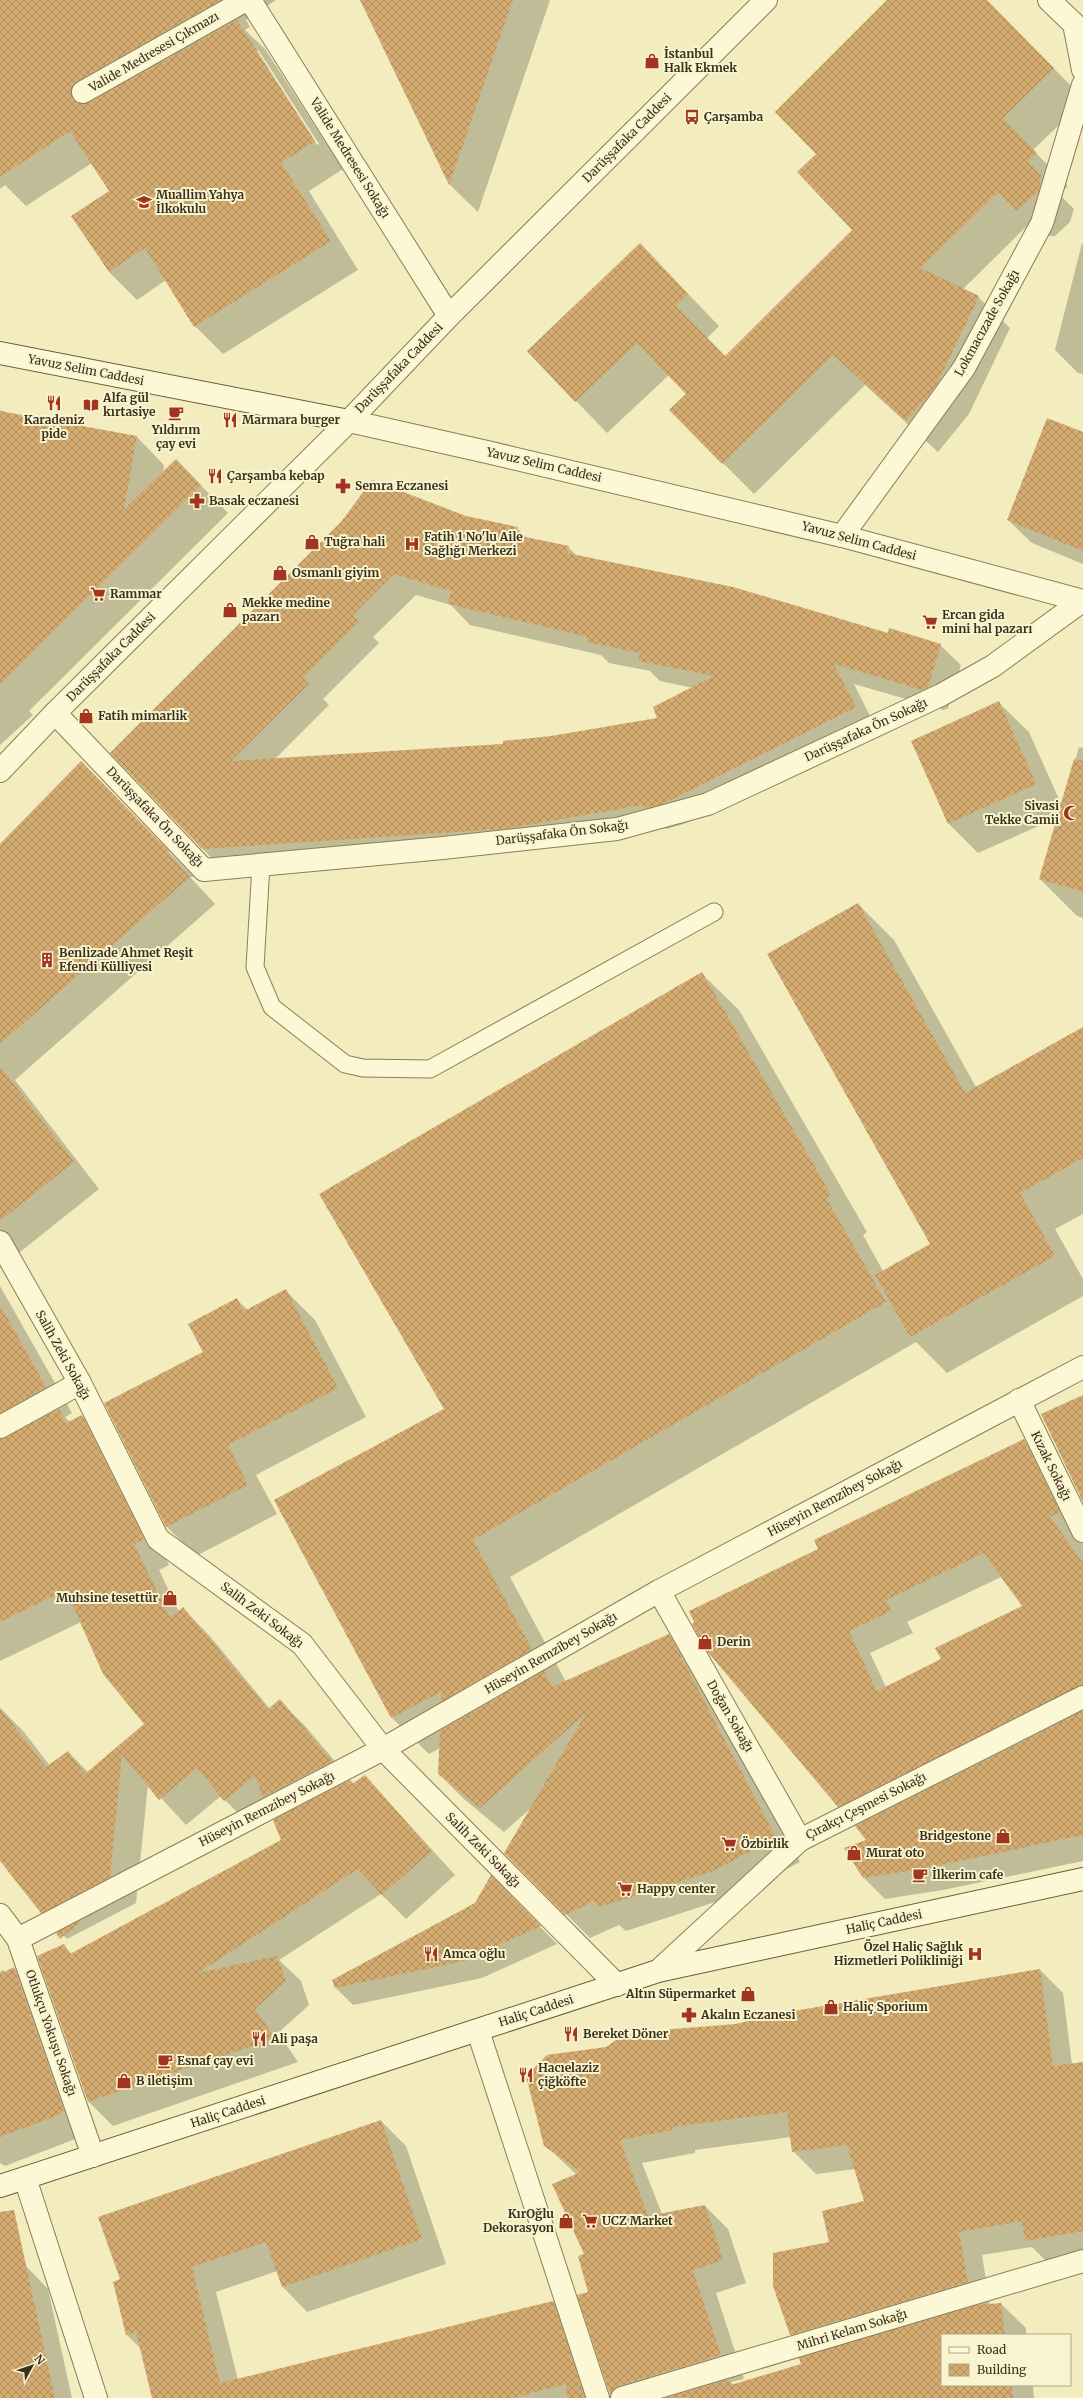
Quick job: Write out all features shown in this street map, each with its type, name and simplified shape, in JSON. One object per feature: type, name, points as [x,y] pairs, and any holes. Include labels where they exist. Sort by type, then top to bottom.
[{"type":"street","name":"Valide Medresesi Çıkmazı","points":[[83,92],[246,0]]},
{"type":"street","name":"Valide Medresesi Sokağı","points":[[250,0],[449,316]]},
{"type":"street","name":"Darüşşafaka Caddesi","points":[[0,771],[55,713],[349,422],[449,316],[766,0]]},
{"type":"street","points":[[1049,0],[1074,24],[1083,70]]},
{"type":"street","name":"Lokmacızade Sokağı","points":[[842,536],[964,368],[1042,223],[1083,85]]},
{"type":"street","name":"Yavuz Selim Caddesi","points":[[0,353],[349,422],[487,452],[842,536],[1083,601]]},
{"type":"street","name":"Darüşşafaka Ön Sokağı","points":[[55,713],[204,870],[617,829],[708,804],[941,695],[992,666],[1083,601]]},
{"type":"street","name":"Salih Zeki Sokağı","points":[[0,1242],[80,1383],[158,1539],[302,1644],[383,1749],[617,1985]]},
{"type":"street","name":"Hüseyin Remzibey Sokağı","points":[[18,1939],[383,1749],[659,1591],[1083,1367]]},
{"type":"street","points":[[0,1427],[80,1383]]},
{"type":"street","name":"Kızak Sokağı","points":[[1019,1400],[1083,1531]]},
{"type":"street","name":"Doğan Sokağı","points":[[659,1591],[800,1840]]},
{"type":"street","name":"Çırakçı Çeşmesi Sokağı","points":[[658,1972],[800,1840],[1083,1697]]},
{"type":"street","name":"Haliç Caddesi","points":[[0,2186],[658,1972],[1083,1879]]},
{"type":"street","name":"Otlukçu Yokuşu Sokağı","points":[[0,1914],[18,1939],[93,2156]]},
{"type":"street","points":[[478,2031],[598,2398]]},
{"type":"street","points":[[24,2178],[96,2398]]},
{"type":"street","name":"Mihri Kelam Sokağı","points":[[622,2398],[1083,2261]]},
{"type":"lane","points":[[261,865],[255,967],[272,1007],[345,1064],[363,1068],[430,1069],[714,912]]},
{"type":"building","points":[[0,0],[221,0],[77,81],[72,86],[72,98],[77,103],[89,103],[237,20],[315,141],[281,163],[331,241],[194,327],[145,248],[109,272],[71,216],[109,191],[70,131],[0,177]]},
{"type":"building","points":[[360,0],[513,0],[449,185]]},
{"type":"building","points":[[887,0],[987,0],[1054,68],[1003,118],[1037,153],[1028,162],[1041,175],[1039,191],[1017,211],[998,192],[921,268],[979,296],[938,382],[926,399],[906,421],[833,355],[722,464],[669,410],[686,394],[637,343],[575,402],[527,351],[640,243],[688,294],[676,306],[725,356],[852,230],[797,172],[816,154],[775,112]]},
{"type":"building","points":[[0,411],[137,436],[124,509],[176,459],[201,485],[0,685]]},
{"type":"building","points":[[1047,418],[1083,432],[1083,551],[1007,520]]},
{"type":"building","points":[[372,480],[466,516],[518,527],[516,535],[569,546],[567,553],[733,587],[888,633],[889,628],[941,644],[928,687],[922,690],[834,664],[856,707],[663,804],[645,808],[643,805],[503,829],[202,849],[110,753],[341,522]],"holes":[[[394,574],[451,591],[448,604],[588,637],[587,642],[640,653],[638,661],[714,676],[653,707],[657,718],[551,736],[503,741],[503,744],[231,761],[309,684],[303,678],[359,622],[353,615]]]},
{"type":"building","points":[[999,701],[1036,784],[948,824],[911,741]]},
{"type":"building","name":"Sivasi Tekke Camii","points":[[1074,759],[1083,761],[1083,892],[1039,879]]},
{"type":"building","name":"Benlizade Ahmet Reşit Efendi Külliyesi","points":[[81,761],[169,851],[166,852],[190,877],[0,1044],[0,844]]},
{"type":"building","points":[[858,903],[965,1093],[1083,1027],[1083,1158],[1020,1193],[1055,1256],[910,1337],[875,1275],[930,1244],[767,954]]},
{"type":"building","points":[[702,972],[831,1195],[826,1198],[886,1302],[473,1540],[532,1649],[441,1702],[441,1692],[391,1718],[274,1500],[444,1409],[319,1194]]},
{"type":"building","points":[[0,1066],[74,1162],[0,1221]]},
{"type":"building","points":[[286,1289],[338,1388],[228,1445],[248,1485],[166,1527],[104,1403],[203,1352],[188,1324],[237,1298],[244,1311]]},
{"type":"building","points":[[0,1305],[46,1387],[0,1413]]},
{"type":"building","points":[[1083,1395],[1083,1502],[1041,1414]]},
{"type":"building","points":[[59,1409],[66,1423],[82,1415],[144,1539],[134,1544],[170,1618],[183,1607],[268,1709],[280,1699],[332,1761],[263,1797],[255,1776],[224,1801],[197,1768],[159,1800],[122,1755],[110,1877],[41,1913],[0,1861],[0,1708],[46,1767],[68,1751],[85,1774],[144,1724],[103,1674],[66,1590],[0,1622],[0,1439]]},
{"type":"building","points":[[1024,1439],[1060,1512],[1050,1517],[1083,1563],[1083,1685],[838,1807],[707,1651],[692,1624],[694,1622],[689,1611],[818,1549],[814,1540]],"holes":[[[984,1553],[1022,1606],[935,1648],[941,1659],[877,1691],[849,1631],[891,1611],[886,1600]]]},
{"type":"building","points":[[669,1634],[776,1838],[713,1871],[600,1907],[594,1901],[565,1915],[504,1853],[586,1713],[480,1808],[438,1774],[440,1731],[544,1671],[552,1687]]},
{"type":"building","points":[[1083,1711],[1083,1835],[921,1869],[863,1878],[844,1848],[866,1840],[855,1826]]},
{"type":"building","points":[[365,1775],[432,1851],[382,1895],[358,1869],[198,1973],[277,1956],[286,1981],[255,2009],[275,2038],[88,2102],[37,1956],[64,1944],[70,1954],[281,1840],[273,1820],[349,1781],[352,1784]]},
{"type":"building","points":[[491,1875],[541,1926],[464,1961],[335,1988],[332,1980],[475,1903]]},
{"type":"building","points":[[84,1919],[60,1939],[56,1933]]},
{"type":"building","points":[[14,1967],[64,2111],[61,2112],[61,2114],[0,2137],[0,1974]]},
{"type":"building","points":[[1040,1969],[1053,2066],[1083,2062],[1083,2231],[1025,2241],[1022,2221],[959,2232],[968,2282],[790,2335],[773,2286],[773,2253],[829,2242],[822,2211],[864,2201],[847,2145],[792,2152],[787,2112],[672,2127],[673,2130],[620,2140],[648,2216],[705,2205],[723,2260],[693,2270],[721,2355],[618,2386],[610,2395],[577,2295],[588,2292],[578,2256],[584,2254],[552,2184],[581,2172],[544,2146],[526,2076],[547,2055],[606,2047],[622,2036],[673,2029],[736,2024],[782,2013]]},
{"type":"building","points":[[381,2120],[422,2239],[282,2287],[266,2242],[192,2267],[220,2383],[553,2301],[585,2398],[567,2398],[566,2384],[513,2398],[152,2398],[136,2332],[126,2335],[113,2282],[120,2279],[98,2217]]},
{"type":"building","points":[[14,2210],[55,2398],[0,2398],[0,2212]]},
{"type":"building","points":[[1001,2303],[1005,2334],[941,2334],[941,2386],[1012,2386],[1013,2398],[666,2398],[729,2379],[731,2385],[801,2364],[799,2358],[977,2305]]},
{"type":"place","name":"İstanbul Halk Ekmek","points":[[652,61]]},
{"type":"place","name":"Çarşamba","points":[[692,117]]},
{"type":"place","name":"Muallim Yahya İlkokulu","points":[[144,202]]},
{"type":"place","name":"Karadeniz pide","points":[[54,403]]},
{"type":"place","name":"Alfa gül kırtasiye","points":[[91,405]]},
{"type":"place","name":"Yıldırım çay evi","points":[[176,413]]},
{"type":"place","name":"Marmara burger","points":[[230,420]]},
{"type":"place","name":"Çarşamba kebap","points":[[215,476]]},
{"type":"place","name":"Semra Eczanesi","points":[[343,486]]},
{"type":"place","name":"Basak eczanesi","points":[[197,501]]},
{"type":"place","name":"Tuğra hali","points":[[312,542]]},
{"type":"place","name":"Fatih 1 No'lu Aile Sağlığı Merkezi","points":[[412,544]]},
{"type":"place","name":"Osmanlı giyim","points":[[280,573]]},
{"type":"place","name":"Rammar","points":[[98,594]]},
{"type":"place","name":"Mekke medine pazarı","points":[[230,610]]},
{"type":"place","name":"Ercan gida mini hal pazarı","points":[[930,622]]},
{"type":"place","name":"Fatih mimarlik","points":[[86,716]]},
{"type":"place","name":"Sivasi Tekke Camii","points":[[1071,813]]},
{"type":"place","name":"Benlizade Ahmet Reşit Efendi Külliyesi","points":[[47,960]]},
{"type":"place","name":"Muhsine tesettür","points":[[170,1598]]},
{"type":"place","name":"Derin","points":[[705,1642]]},
{"type":"place","name":"Bridgestone","points":[[1003,1836]]},
{"type":"place","name":"Özbirlik","points":[[729,1844]]},
{"type":"place","name":"Murat oto","points":[[854,1853]]},
{"type":"place","name":"İlkerim cafe","points":[[920,1875]]},
{"type":"place","name":"Happy center","points":[[625,1889]]},
{"type":"place","name":"Amca oğlu","points":[[431,1954]]},
{"type":"place","name":"Özel Haliç Sağlık Hizmetleri Polikliniği","points":[[975,1954]]},
{"type":"place","name":"Altın Süpermarket","points":[[748,1994]]},
{"type":"place","name":"Haliç Sporium","points":[[831,2007]]},
{"type":"place","name":"Akalın Eczanesi","points":[[689,2015]]},
{"type":"place","name":"Bereket Döner","points":[[571,2034]]},
{"type":"place","name":"Ali paşa","points":[[259,2039]]},
{"type":"place","name":"Esnaf çay evi","points":[[165,2061]]},
{"type":"place","name":"Hacıelaziz çiğköfte","points":[[526,2075]]},
{"type":"place","name":"B iletişim","points":[[124,2081]]},
{"type":"place","name":"KırOğlu Dekorasyon","points":[[566,2221]]},
{"type":"place","name":"UCZ Market","points":[[590,2221]]}]
